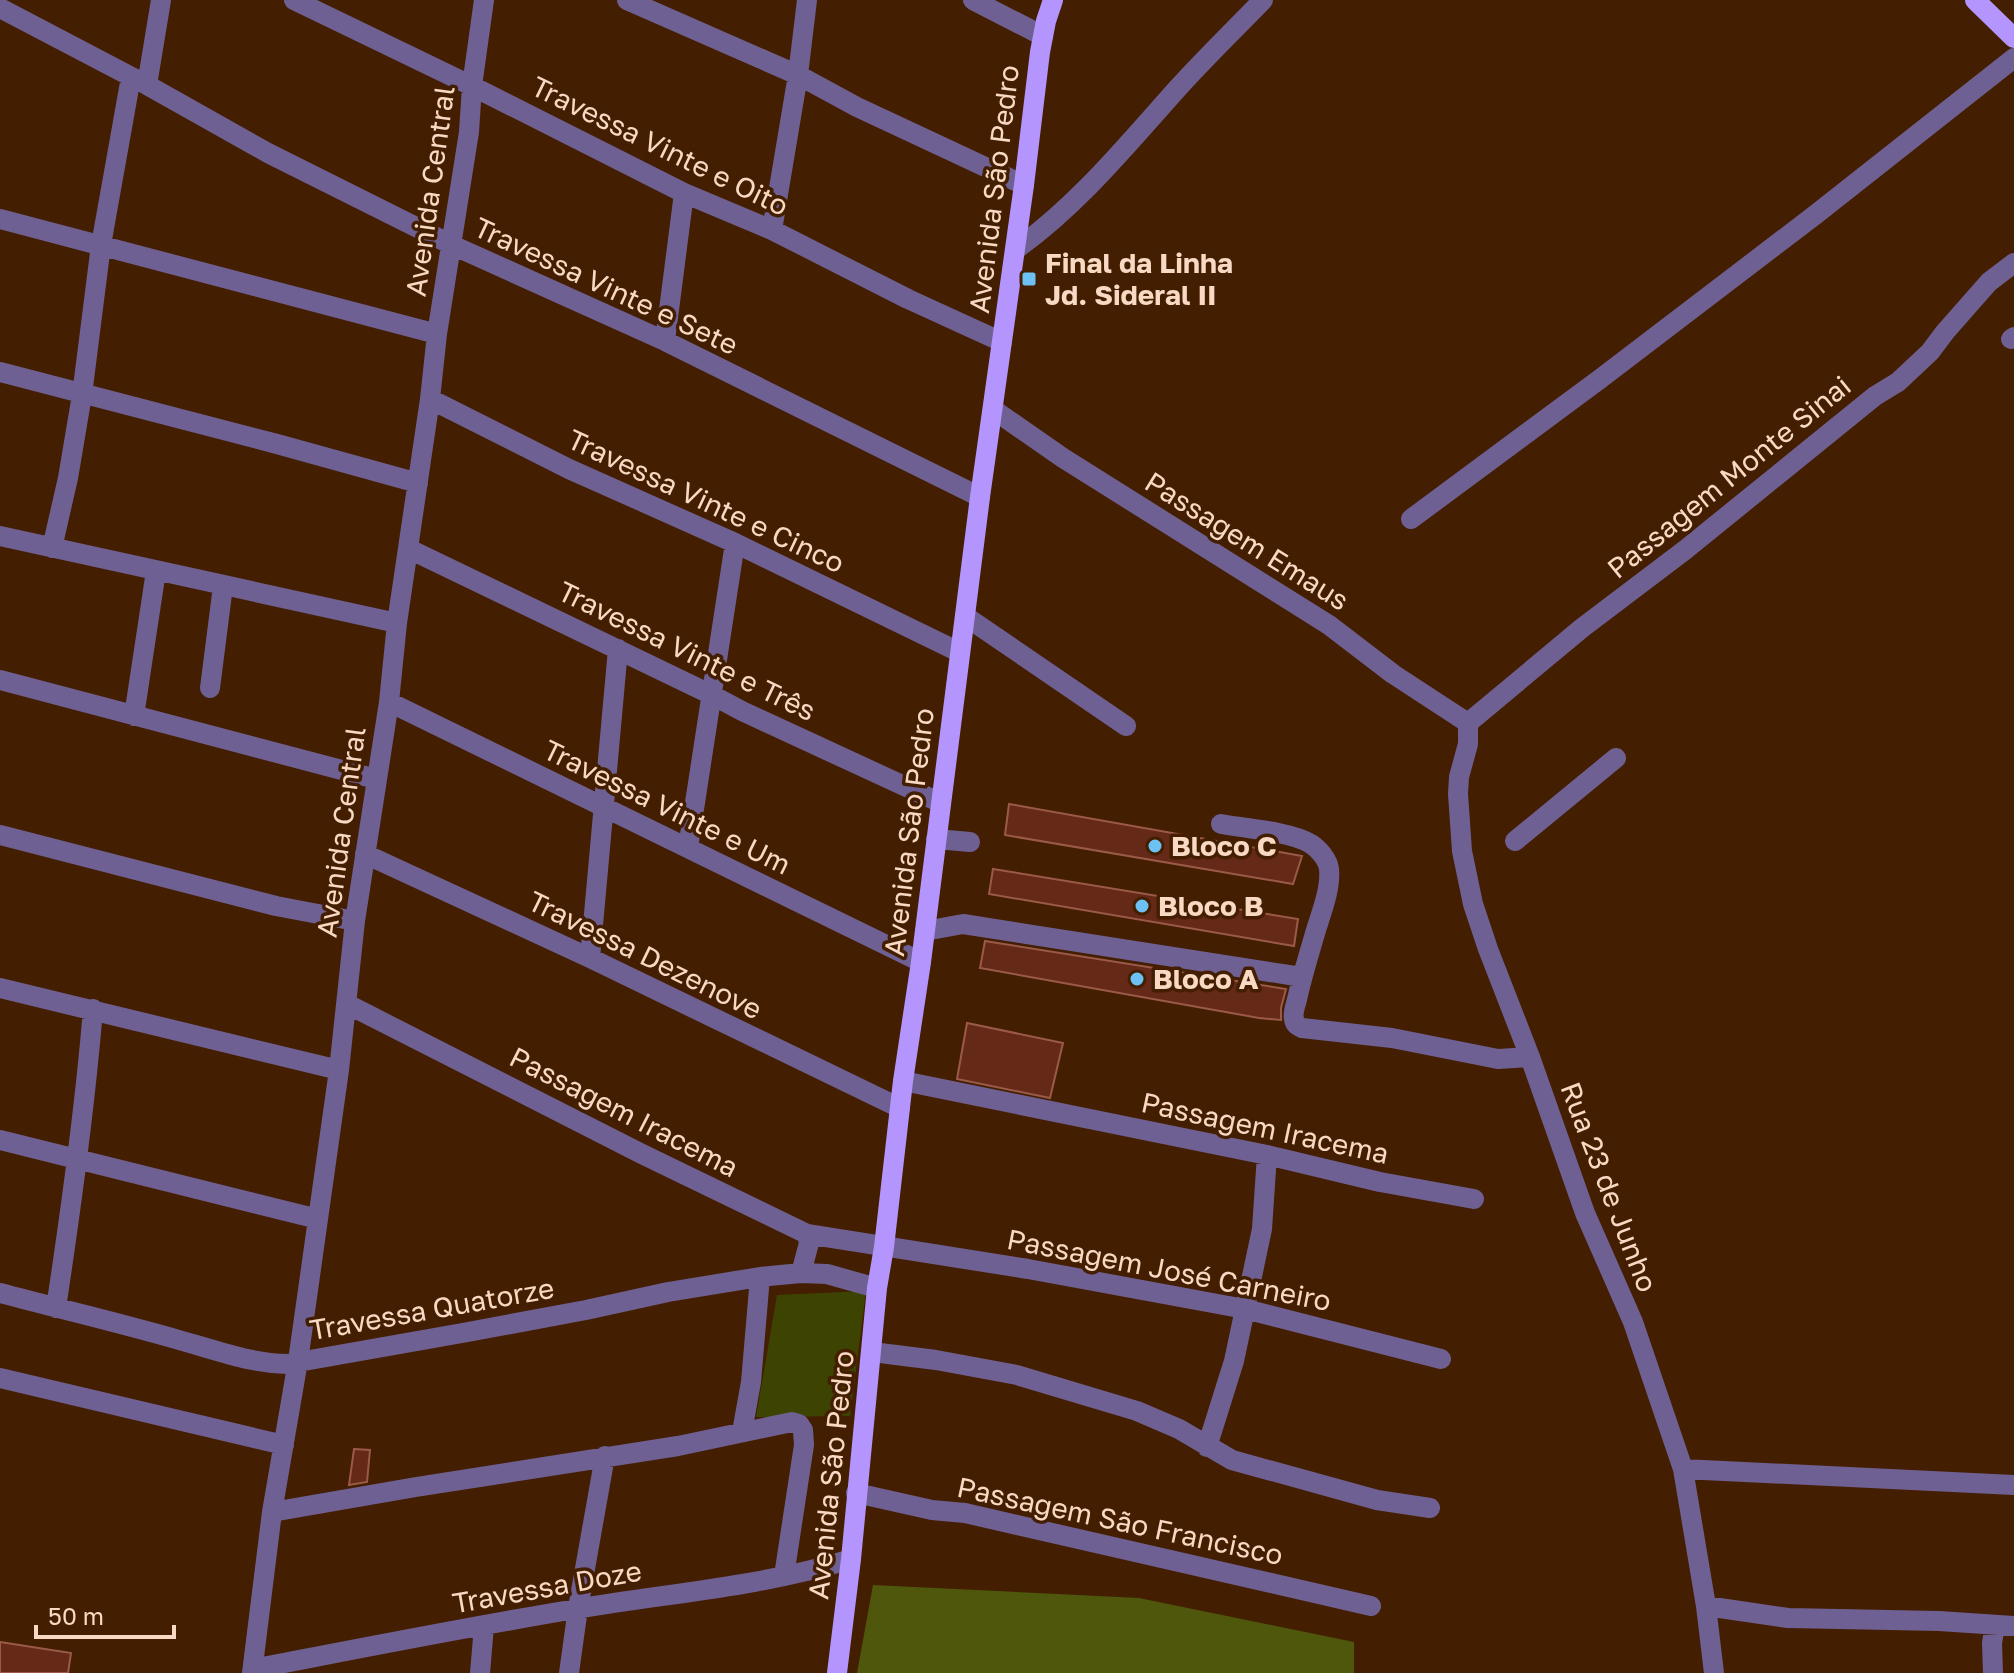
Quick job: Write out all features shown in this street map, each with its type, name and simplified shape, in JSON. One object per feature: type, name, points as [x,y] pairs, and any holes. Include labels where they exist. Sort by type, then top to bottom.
[{"type":"main road","name":"Avenida São Pedro","points":[[837,1673],[877,1288],[903,1081],[1043,36],[1053,0]]},
{"type":"main road","points":[[1975,0],[2014,38]]},
{"type":"street","points":[[52,548],[82,395],[101,245],[161,0]]},
{"type":"street","name":"Travessa Vinte e Oito","points":[[294,0],[684,193],[772,230],[908,299],[1002,342]]},
{"type":"street","name":"Avenida Central","points":[[252,1671],[272,1512],[298,1361],[339,1070],[355,921],[389,702],[437,334],[469,132],[484,0]]},
{"type":"street","points":[[627,0],[798,75],[869,113],[1024,185]]},
{"type":"street","points":[[772,230],[807,0]]},
{"type":"street","points":[[973,0],[1043,36]]},
{"type":"street","points":[[1015,250],[1064,212],[1263,0]]},
{"type":"street","name":"Travessa Vinte e Sete","points":[[0,8],[268,153],[452,245],[665,341],[980,497]]},
{"type":"street","points":[[1411,519],[1815,215],[2014,58]]},
{"type":"street","points":[[665,341],[684,193]]},
{"type":"street","points":[[0,219],[437,334]]},
{"type":"street","name":"Passagem Monte Sinai","points":[[1468,723],[1582,628],[1685,550],[1875,396],[1898,382],[1930,352],[1989,282],[2014,263]]},
{"type":"street","points":[[0,372],[418,483]]},
{"type":"street","name":"Travessa Vinte e Cinco","points":[[430,399],[569,469],[735,543],[959,652]]},
{"type":"street","name":"Passagem Emaus","points":[[994,410],[1063,458],[1329,625],[1393,674],[1468,723]]},
{"type":"street","points":[[0,536],[397,623]]},
{"type":"street","points":[[688,848],[735,543]]},
{"type":"street","name":"Travessa Vinte e Três","points":[[409,549],[742,711],[941,803]]},
{"type":"street","points":[[134,716],[156,571]]},
{"type":"street","points":[[210,688],[223,586]]},
{"type":"street","points":[[965,616],[1126,726]]},
{"type":"street","points":[[590,958],[618,649]]},
{"type":"street","points":[[0,680],[376,779]]},
{"type":"street","name":"Travessa Vinte e Um","points":[[389,702],[921,962]]},
{"type":"street","name":"Rua 23 de Junho","points":[[1468,723],[1468,744],[1458,794],[1462,851],[1473,904],[1585,1213],[1633,1322],[1683,1469],[1714,1673]]},
{"type":"street","points":[[1515,841],[1616,758]]},
{"type":"street","points":[[1221,824],[1306,842],[1317,849],[1327,863],[1329,869],[1324,904],[1302,977],[1294,1019],[1298,1026],[1392,1038],[1498,1059],[1530,1057]]},
{"type":"street","points":[[0,836],[276,906],[355,921]]},
{"type":"street","points":[[936,839],[970,842]]},
{"type":"street","name":"Travessa Dezenove","points":[[365,854],[590,958],[900,1108]]},
{"type":"street","points":[[925,931],[963,924],[1302,977]]},
{"type":"street","points":[[0,988],[339,1070]]},
{"type":"street","name":"Passagem Iracema","points":[[347,1004],[807,1234],[884,1247]]},
{"type":"street","points":[[56,1308],[70,1217],[93,1009]]},
{"type":"street","name":"Passagem Iracema","points":[[903,1081],[1474,1199]]},
{"type":"street","points":[[0,1140],[318,1219]]},
{"type":"street","points":[[1207,1447],[1234,1361],[1262,1229],[1267,1155]]},
{"type":"street","points":[[801,1273],[809,1243],[807,1234]]},
{"type":"street","name":"Passagem José Carneiro","points":[[884,1247],[1028,1269],[1245,1309],[1441,1359]]},
{"type":"street","name":"Travessa Quatorze","points":[[0,1293],[232,1356],[287,1364],[760,1277],[827,1274],[877,1288]]},
{"type":"street","points":[[742,1432],[751,1382],[760,1277]]},
{"type":"street","points":[[872,1352],[1017,1375],[1159,1420],[1232,1460],[1377,1500],[1430,1508]]},
{"type":"street","points":[[0,1378],[284,1445]]},
{"type":"street","points":[[272,1512],[678,1446],[792,1422],[799,1424],[803,1430],[804,1445],[784,1576]]},
{"type":"street","points":[[569,1673],[605,1456]]},
{"type":"street","points":[[1683,1469],[2014,1485]]},
{"type":"street","name":"Passagem São Francisco","points":[[856,1493],[932,1510],[965,1513],[1371,1606]]},
{"type":"street","name":"Travessa Doze","points":[[252,1671],[578,1608],[818,1570],[851,1559]]},
{"type":"street","points":[[1706,1606],[1788,1618],[2004,1625]]},
{"type":"street","points":[[1993,1673],[1992,1643],[2004,1625]]},
{"type":"street","points":[[480,1673],[484,1626]]},
{"type":"green space","points":[[866,1291],[850,1416],[756,1417],[777,1295]]},
{"type":"green space","points":[[873,1585],[1139,1598],[1354,1642],[1354,1673],[857,1673]]},
{"type":"building","name":"Bloco C","points":[[1009,804],[1302,856],[1293,884],[1005,835]]},
{"type":"building","name":"Bloco B","points":[[993,869],[1298,919],[1294,946],[989,894]]},
{"type":"building","name":"Bloco A","points":[[985,941],[1286,989],[1281,1020],[980,968]]},
{"type":"building","points":[[967,1023],[1063,1043],[1050,1098],[957,1079]]},
{"type":"building","points":[[354,1449],[370,1450],[367,1482],[349,1485]]},
{"type":"building","points":[[0,1642],[71,1653],[68,1673],[0,1673]]},
{"type":"place","name":"Final da Linha Jd. Sideral II","points":[[1029,279]]},
{"type":"place","name":"Bloco C","points":[[1155,846]]},
{"type":"place","name":"Bloco B","points":[[1142,906]]},
{"type":"place","name":"Bloco A","points":[[1137,979]]}]
